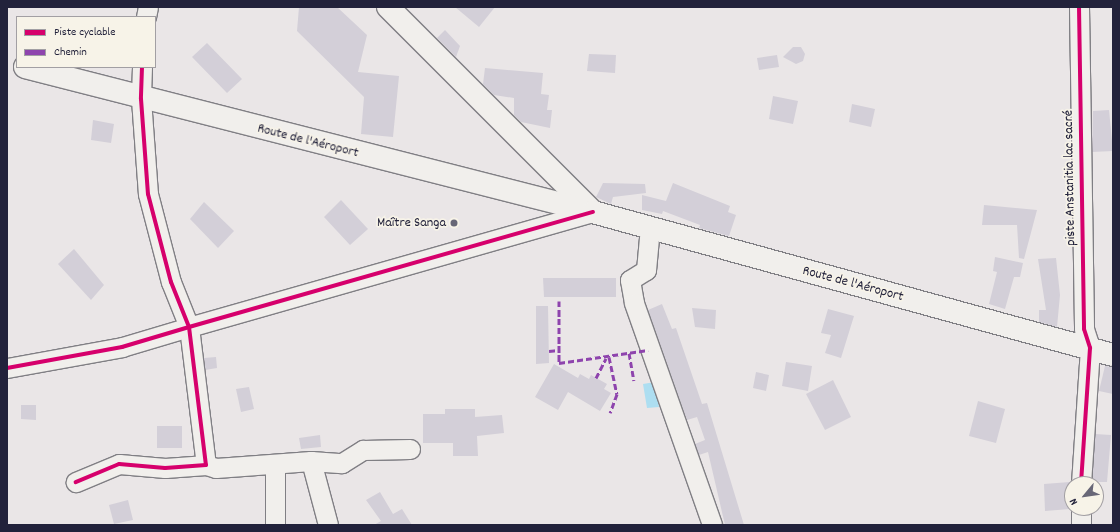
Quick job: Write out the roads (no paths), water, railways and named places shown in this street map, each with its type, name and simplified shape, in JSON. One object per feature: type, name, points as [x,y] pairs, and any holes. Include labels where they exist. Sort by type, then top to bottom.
[{"type":"main road","points":[[388,7],[592,212]]},
{"type":"main road","name":"Route de l'Aéroport","points":[[29,68],[141,99],[650,227],[1113,355]]},
{"type":"street","name":"piste Anstanitia lac sacré","points":[[1079,7],[1084,329],[1090,348]]},
{"type":"street","points":[[142,68],[141,99],[148,194],[171,282],[189,327],[206,465]]},
{"type":"street","points":[[7,368],[122,347],[592,212]]},
{"type":"street","points":[[650,227],[646,270],[630,280],[634,303],[712,525]]},
{"type":"street","points":[[1082,476],[1090,348]]},
{"type":"street","points":[[76,482],[119,464],[164,468],[206,465],[216,468],[311,461],[342,463],[363,450],[410,449]]},
{"type":"street","points":[[311,461],[328,525]]},
{"type":"street","points":[[275,464],[275,525]]},
{"type":"water","points":[[655,382],[659,407],[647,408],[643,384]]},
{"type":"place","name":"Maître Sanga","points":[[454,223]]}]
